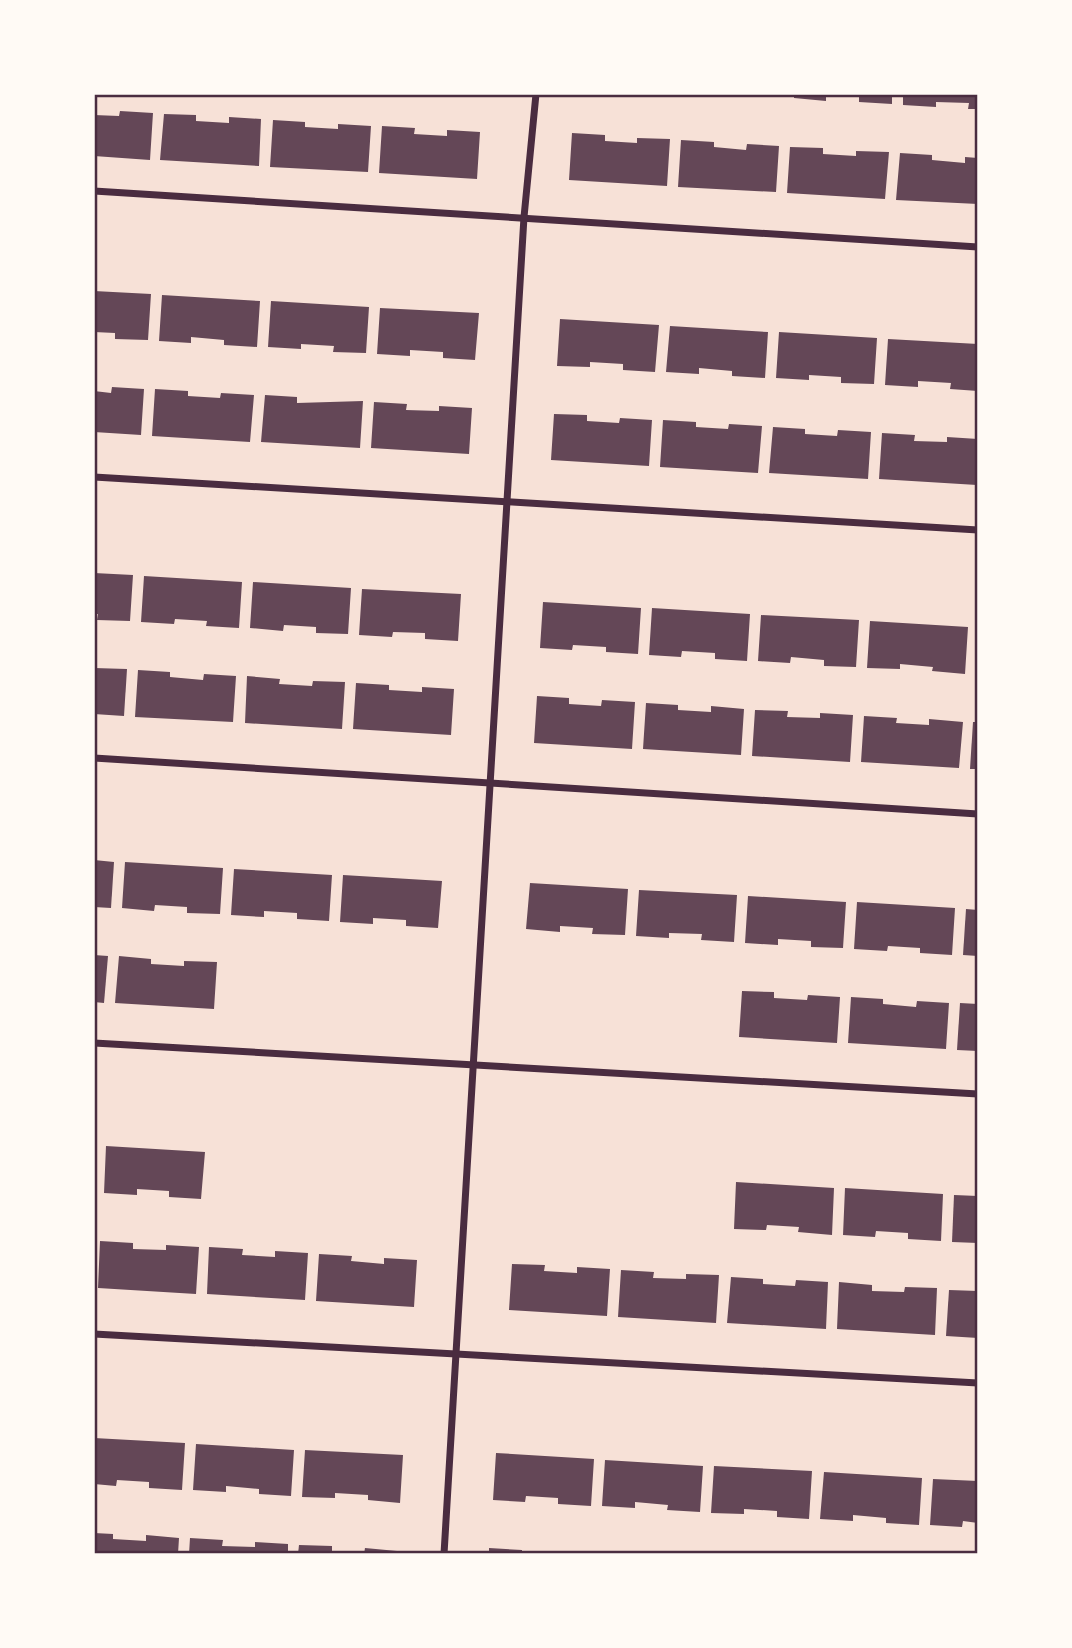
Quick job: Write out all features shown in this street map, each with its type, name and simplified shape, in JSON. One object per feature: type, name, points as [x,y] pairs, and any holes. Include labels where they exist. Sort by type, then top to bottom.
[{"type":"street","points":[[444,1553],[509,503],[524,217],[536,94]]},
{"type":"street","points":[[94,191],[978,247]]},
{"type":"street","points":[[94,477],[978,530]]},
{"type":"street","points":[[94,758],[978,814]]},
{"type":"street","points":[[94,1043],[978,1094]]},
{"type":"street","points":[[94,1334],[978,1383]]},
{"type":"building","points":[[794,94],[826,94],[826,101],[794,98]]},
{"type":"building","points":[[852,94],[892,94],[892,104],[859,102],[859,97]]},
{"type":"building","points":[[903,94],[978,94],[978,109],[968,109],[969,103],[936,102],[936,107],[903,105]]},
{"type":"building","points":[[120,111],[153,113],[150,160],[94,156],[94,115],[119,116]]},
{"type":"building","points":[[164,114],[196,115],[196,121],[229,123],[229,117],[261,119],[259,166],[160,160]]},
{"type":"building","points":[[273,120],[305,122],[305,127],[338,129],[338,124],[371,126],[368,172],[270,167]]},
{"type":"building","points":[[382,126],[415,128],[414,134],[447,136],[447,130],[480,132],[477,179],[379,173]]},
{"type":"building","points":[[572,133],[605,135],[605,141],[637,143],[637,138],[670,139],[667,186],[569,180]]},
{"type":"building","points":[[681,140],[714,142],[714,147],[746,150],[747,144],[779,146],[776,192],[678,187]]},
{"type":"building","points":[[790,147],[823,148],[823,154],[856,156],[856,151],[889,152],[885,199],[787,193]]},
{"type":"building","points":[[900,153],[932,155],[932,160],[965,163],[965,157],[978,158],[978,204],[896,200]]},
{"type":"building","points":[[94,291],[151,294],[148,340],[115,339],[115,333],[94,332]]},
{"type":"building","points":[[162,295],[260,301],[257,347],[224,345],[224,340],[191,337],[191,343],[159,341]]},
{"type":"building","points":[[271,301],[369,307],[366,353],[333,352],[334,346],[301,344],[301,349],[268,347]]},
{"type":"building","points":[[380,308],[479,313],[475,360],[443,358],[443,352],[410,350],[410,356],[377,354]]},
{"type":"building","points":[[560,319],[659,325],[655,372],[623,370],[623,364],[590,362],[590,367],[557,366]]},
{"type":"building","points":[[670,326],[768,332],[765,378],[732,376],[732,371],[699,368],[699,374],[666,372]]},
{"type":"building","points":[[779,332],[877,338],[874,384],[841,383],[841,377],[809,375],[809,380],[776,378]]},
{"type":"building","points":[[888,339],[978,344],[978,391],[950,389],[951,383],[918,381],[918,387],[885,385]]},
{"type":"building","points":[[112,387],[144,389],[141,435],[94,432],[94,391],[111,393]]},
{"type":"building","points":[[155,389],[188,391],[188,396],[220,398],[221,393],[254,395],[250,442],[152,436]]},
{"type":"building","points":[[265,395],[297,397],[297,403],[363,401],[360,448],[261,442]]},
{"type":"building","points":[[374,402],[407,404],[406,410],[439,411],[439,406],[472,408],[469,454],[371,448]]},
{"type":"building","points":[[554,414],[587,415],[587,421],[619,423],[620,418],[652,420],[649,466],[551,460]]},
{"type":"building","points":[[663,420],[696,422],[696,427],[728,429],[729,424],[762,426],[758,473],[660,467]]},
{"type":"building","points":[[773,427],[805,429],[805,434],[837,436],[838,430],[871,432],[868,479],[769,473]]},
{"type":"building","points":[[882,433],[915,435],[914,441],[947,442],[947,437],[978,439],[977,485],[879,479]]},
{"type":"building","points":[[94,573],[133,575],[130,621],[97,620],[98,614],[94,614]]},
{"type":"building","points":[[144,576],[242,582],[239,628],[206,626],[207,621],[175,619],[174,624],[141,622]]},
{"type":"building","points":[[253,582],[351,588],[348,634],[316,633],[316,627],[284,625],[283,631],[250,628]]},
{"type":"building","points":[[362,589],[461,594],[458,641],[425,639],[425,633],[393,632],[392,637],[359,635]]},
{"type":"building","points":[[543,602],[641,608],[638,654],[606,652],[606,647],[573,645],[572,650],[540,648]]},
{"type":"building","points":[[652,608],[750,614],[747,661],[715,659],[715,653],[682,651],[681,657],[649,655]]},
{"type":"building","points":[[761,615],[859,620],[856,667],[824,666],[824,660],[791,657],[790,663],[758,661]]},
{"type":"building","points":[[870,621],[968,627],[965,674],[900,664],[900,669],[867,668]]},
{"type":"building","points":[[94,668],[127,669],[124,716],[94,714]]},
{"type":"building","points":[[138,670],[170,672],[170,677],[203,680],[204,674],[236,676],[233,722],[135,717]]},
{"type":"building","points":[[247,676],[280,679],[279,684],[312,686],[313,681],[345,682],[342,729],[245,723]]},
{"type":"building","points":[[356,683],[389,685],[389,690],[422,692],[422,687],[454,689],[451,735],[353,729]]},
{"type":"building","points":[[537,696],[569,698],[569,704],[601,706],[602,700],[635,702],[632,749],[534,743]]},
{"type":"building","points":[[646,703],[678,705],[678,710],[711,712],[711,706],[744,709],[741,755],[643,749]]},
{"type":"building","points":[[755,710],[788,711],[787,717],[820,718],[820,713],[853,715],[850,762],[752,756]]},
{"type":"building","points":[[864,716],[897,718],[896,723],[929,725],[929,719],[963,722],[959,768],[861,762]]},
{"type":"building","points":[[973,722],[978,722],[978,769],[970,769]]},
{"type":"building","points":[[94,860],[114,862],[111,908],[94,907]]},
{"type":"building","points":[[125,862],[223,868],[220,914],[187,913],[187,907],[155,905],[154,911],[122,908]]},
{"type":"building","points":[[234,869],[332,875],[329,921],[297,919],[297,913],[264,911],[264,917],[231,915]]},
{"type":"building","points":[[343,875],[442,881],[438,928],[406,926],[406,920],[373,918],[373,924],[340,922]]},
{"type":"building","points":[[530,883],[628,889],[625,935],[592,934],[593,928],[560,926],[560,932],[526,929]]},
{"type":"building","points":[[639,890],[737,895],[734,942],[701,940],[702,934],[669,933],[669,938],[636,936]]},
{"type":"building","points":[[748,896],[846,902],[843,948],[811,947],[811,941],[778,939],[778,945],[745,943]]},
{"type":"building","points":[[857,902],[955,908],[952,955],[920,953],[920,948],[888,946],[887,951],[854,949]]},
{"type":"building","points":[[966,909],[978,910],[978,956],[963,955]]},
{"type":"building","points":[[94,955],[108,956],[104,1003],[94,1002]]},
{"type":"building","points":[[119,956],[151,959],[151,964],[184,966],[184,961],[217,962],[214,1009],[115,1003]]},
{"type":"building","points":[[742,991],[774,992],[774,998],[807,1000],[808,995],[840,997],[837,1043],[739,1037]]},
{"type":"building","points":[[851,997],[883,999],[883,1004],[916,1007],[917,1001],[949,1003],[946,1049],[848,1043]]},
{"type":"building","points":[[960,1003],[978,1004],[978,1051],[957,1050]]},
{"type":"building","points":[[106,1146],[205,1152],[201,1199],[169,1197],[169,1191],[137,1189],[137,1195],[104,1193]]},
{"type":"building","points":[[736,1182],[834,1188],[832,1235],[798,1232],[799,1227],[767,1225],[766,1230],[734,1229]]},
{"type":"building","points":[[845,1188],[943,1194],[941,1241],[908,1239],[908,1233],[876,1231],[875,1237],[843,1235]]},
{"type":"building","points":[[954,1195],[978,1196],[978,1243],[952,1242]]},
{"type":"building","points":[[100,1241],[133,1243],[133,1249],[166,1250],[166,1245],[199,1247],[196,1294],[98,1288]]},
{"type":"building","points":[[209,1247],[243,1249],[242,1255],[275,1257],[275,1251],[308,1253],[305,1300],[207,1294]]},
{"type":"building","points":[[319,1254],[352,1256],[351,1261],[384,1264],[384,1258],[417,1260],[414,1307],[316,1301]]},
{"type":"building","points":[[512,1264],[545,1265],[544,1271],[577,1273],[577,1267],[610,1269],[607,1316],[509,1310]]},
{"type":"building","points":[[621,1270],[654,1272],[653,1278],[686,1279],[686,1274],[719,1275],[716,1323],[618,1317]]},
{"type":"building","points":[[731,1277],[763,1279],[763,1284],[795,1286],[796,1280],[828,1282],[826,1329],[727,1323]]},
{"type":"building","points":[[839,1282],[872,1285],[872,1291],[904,1292],[905,1287],[937,1288],[935,1335],[837,1329]]},
{"type":"building","points":[[949,1290],[978,1291],[978,1338],[946,1336]]},
{"type":"building","points":[[94,1438],[185,1443],[182,1490],[149,1488],[149,1482],[117,1480],[116,1486],[94,1484]]},
{"type":"building","points":[[196,1444],[294,1450],[291,1496],[259,1494],[259,1489],[226,1486],[226,1492],[193,1490]]},
{"type":"building","points":[[305,1450],[403,1455],[400,1503],[368,1500],[368,1495],[335,1493],[335,1498],[302,1497]]},
{"type":"building","points":[[496,1453],[594,1459],[591,1506],[558,1504],[558,1498],[526,1496],[525,1502],[493,1500]]},
{"type":"building","points":[[605,1460],[703,1466],[700,1512],[667,1510],[668,1505],[635,1502],[635,1508],[602,1506]]},
{"type":"building","points":[[714,1466],[812,1471],[809,1519],[777,1517],[777,1511],[744,1509],[744,1514],[711,1513]]},
{"type":"building","points":[[824,1472],[922,1478],[919,1525],[886,1523],[886,1518],[853,1515],[853,1521],[820,1519]]},
{"type":"building","points":[[933,1479],[978,1481],[978,1523],[963,1521],[962,1527],[930,1525]]},
{"type":"building","points":[[94,1533],[113,1534],[113,1539],[146,1541],[146,1535],[179,1538],[178,1554],[94,1554]]},
{"type":"building","points":[[190,1538],[223,1540],[222,1546],[255,1547],[255,1542],[288,1544],[288,1554],[189,1554]]},
{"type":"building","points":[[299,1545],[332,1546],[332,1554],[298,1554]]},
{"type":"building","points":[[365,1548],[397,1551],[397,1554],[364,1554]]},
{"type":"building","points":[[489,1548],[522,1550],[522,1554],[489,1554]]}]
